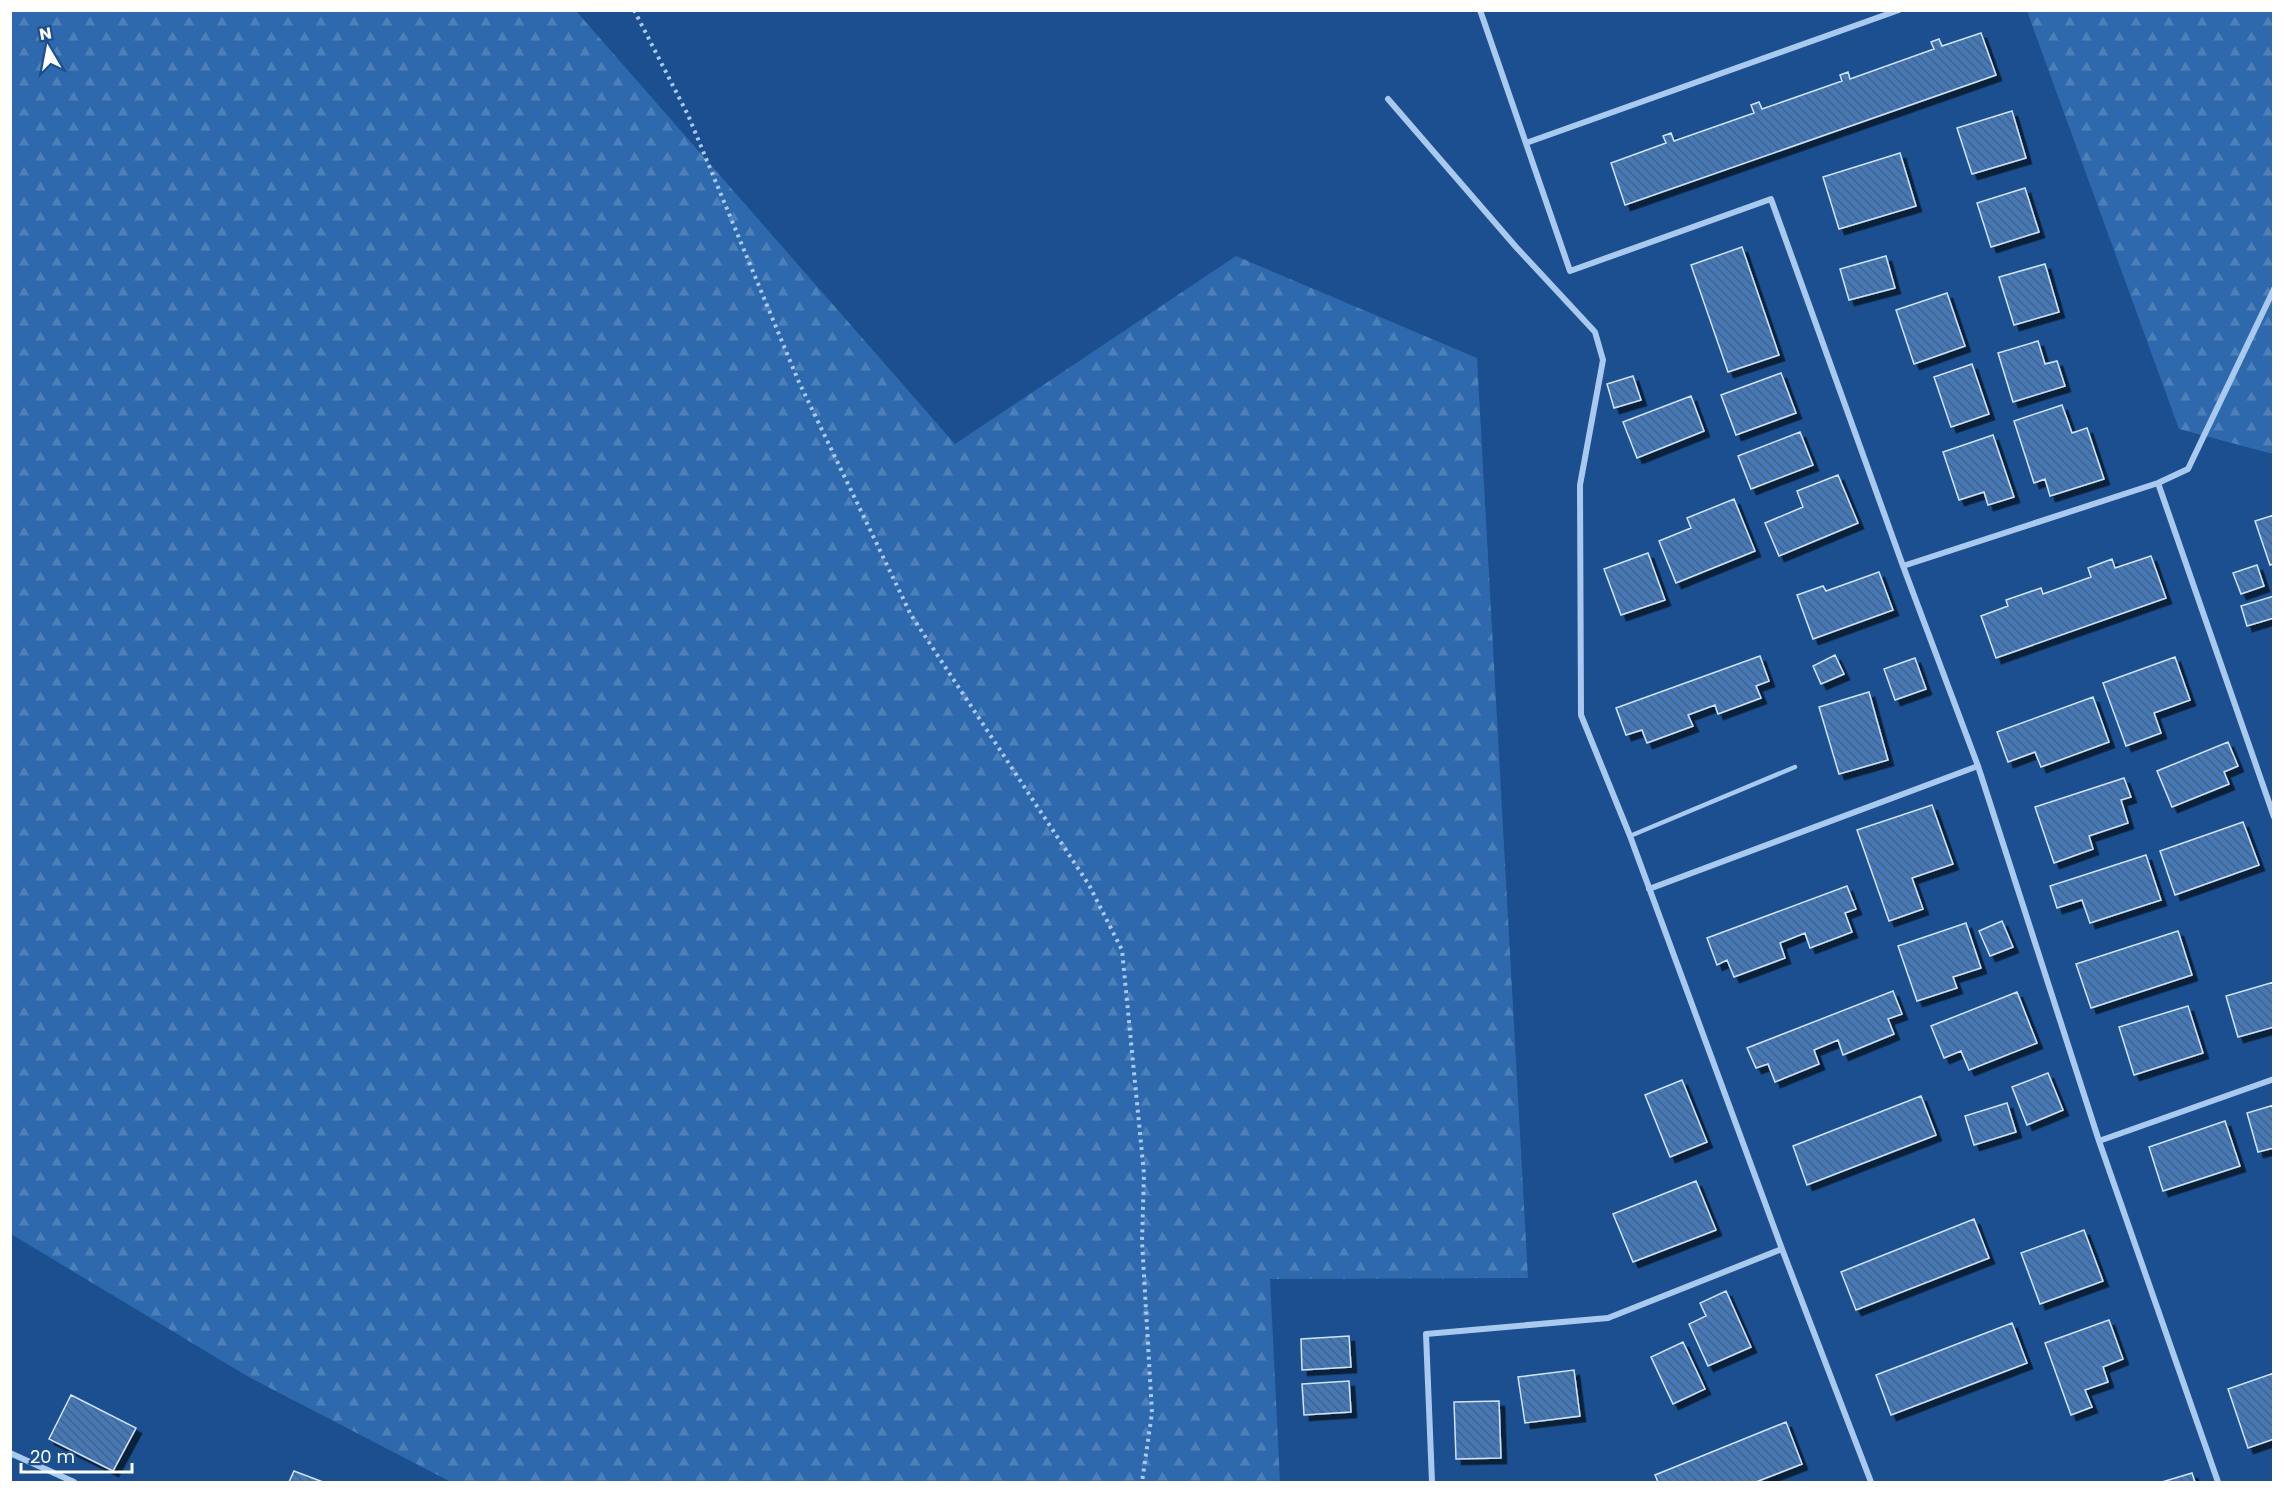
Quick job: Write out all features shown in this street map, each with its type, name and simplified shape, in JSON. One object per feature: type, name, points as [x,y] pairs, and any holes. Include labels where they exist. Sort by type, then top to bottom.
[{"type":"street","points":[[1480,10],[1570,271],[1770,199],[1978,766],[2099,1141],[2218,1482]]},
{"type":"street","points":[[1526,144],[1899,10]]},
{"type":"street","points":[[1388,99],[1509,238],[1595,332],[1603,360],[1580,485],[1581,715],[1630,836],[1782,1249],[1871,1482]]},
{"type":"street","points":[[1903,566],[2158,483],[2188,469],[2274,289]]},
{"type":"street","points":[[2158,483],[2274,817]]},
{"type":"street","points":[[1649,889],[1978,766]]},
{"type":"street","points":[[2099,1141],[2274,1079]]},
{"type":"street","points":[[1432,1482],[1426,1334],[1608,1318],[1782,1249]]},
{"type":"street","points":[[10,1453],[74,1482]]},
{"type":"lane","points":[[1630,836],[1795,767]]},
{"type":"path","points":[[634,10],[688,116],[798,380],[911,615],[1089,885],[1122,950],[1144,1174],[1142,1241],[1152,1413],[1142,1482]]},
{"type":"green space","points":[[10,11],[576,11],[955,444],[1236,256],[1477,358],[1528,1278],[1270,1279],[1280,1482],[451,1482],[247,1376],[11,1234]]},
{"type":"green space","points":[[2027,11],[2273,11],[2273,454],[2179,429]]},
{"type":"building","points":[[1981,33],[1996,75],[1625,205],[1611,163],[1666,143],[1663,136],[1671,133],[1674,141],[1754,113],[1751,105],[1759,102],[1762,109],[1842,81],[1840,75],[1848,72],[1850,79],[1934,49],[1931,42],[1939,39],[1942,46]]},
{"type":"building","points":[[2012,111],[2026,158],[1972,174],[1957,128]]},
{"type":"building","points":[[1900,153],[1916,206],[1839,229],[1823,177]]},
{"type":"building","points":[[2025,188],[2039,232],[1991,247],[1977,203]]},
{"type":"building","points":[[1742,247],[1779,355],[1728,372],[1691,265]]},
{"type":"building","points":[[1886,256],[1895,288],[1849,300],[1840,269]]},
{"type":"building","points":[[2045,264],[2059,312],[2014,325],[1999,277]]},
{"type":"building","points":[[1947,293],[1965,346],[1914,364],[1896,310]]},
{"type":"building","points":[[2038,341],[2045,364],[2057,361],[2065,386],[2013,402],[1998,353]]},
{"type":"building","points":[[1972,364],[1989,414],[1951,427],[1934,377]]},
{"type":"building","points":[[1781,373],[1796,413],[1736,435],[1721,395]]},
{"type":"building","points":[[1633,376],[1641,400],[1614,408],[1607,384]]},
{"type":"building","points":[[1691,396],[1704,431],[1637,458],[1623,422]]},
{"type":"building","points":[[2062,405],[2072,433],[2087,428],[2104,479],[2050,496],[2045,479],[2034,483],[2014,421]]},
{"type":"building","points":[[1800,432],[1813,465],[1751,489],[1738,456]]},
{"type":"building","points":[[1993,435],[2014,497],[1988,505],[1984,492],[1959,500],[1943,452]]},
{"type":"building","points":[[1838,475],[1858,523],[1779,556],[1765,523],[1803,507],[1797,491]]},
{"type":"building","points":[[1734,499],[1755,551],[1676,583],[1659,541],[1691,528],[1687,518]]},
{"type":"building","points":[[2274,515],[2274,564],[2270,565],[2255,521]]},
{"type":"building","points":[[1648,553],[1665,600],[1621,615],[1604,569]]},
{"type":"building","points":[[2151,556],[2166,598],[1996,658],[1981,616],[2008,606],[2006,600],[2041,588],[2043,594],[2091,577],[2088,568],[2112,559],[2115,568]]},
{"type":"building","points":[[2257,565],[2264,586],[2241,594],[2233,573]]},
{"type":"building","points":[[1879,572],[1893,610],[1813,639],[1797,595],[1823,586],[1826,591]]},
{"type":"building","points":[[2274,596],[2274,618],[2247,626],[2241,606]]},
{"type":"building","points":[[1835,655],[1844,674],[1821,684],[1813,666]]},
{"type":"building","points":[[1760,656],[1769,681],[1756,686],[1761,698],[1718,714],[1715,705],[1688,715],[1693,726],[1647,743],[1642,730],[1626,735],[1616,708]]},
{"type":"building","points":[[2175,657],[2190,700],[2154,713],[2161,733],[2126,746],[2103,683]]},
{"type":"building","points":[[1915,658],[1926,689],[1895,700],[1884,669]]},
{"type":"building","points":[[1869,692],[1888,760],[1839,774],[1819,707]]},
{"type":"building","points":[[2093,697],[2109,742],[2041,767],[2035,752],[2008,762],[1997,732]]},
{"type":"building","points":[[2228,742],[2238,766],[2224,772],[2229,784],[2172,807],[2157,771]]},
{"type":"building","points":[[2124,778],[2131,797],[2121,800],[2128,823],[2089,836],[2093,849],[2054,863],[2035,807]]},
{"type":"building","points":[[1932,805],[1953,864],[1912,878],[1923,909],[1889,921],[1857,830]]},
{"type":"building","points":[[2243,822],[2259,865],[2175,895],[2160,851]]},
{"type":"building","points":[[2146,855],[2161,900],[2090,923],[2082,900],[2057,908],[2050,886]]},
{"type":"building","points":[[1847,886],[1856,909],[1845,913],[1852,932],[1810,948],[1805,933],[1780,943],[1785,958],[1734,977],[1727,960],[1717,965],[1707,938]]},
{"type":"building","points":[[2002,921],[2013,947],[1990,956],[1979,931]]},
{"type":"building","points":[[1966,923],[1981,968],[1953,977],[1957,988],[1917,1001],[1898,946]]},
{"type":"building","points":[[2178,931],[2192,975],[2091,1008],[2076,964]]},
{"type":"building","points":[[2274,982],[2274,1027],[2238,1037],[2226,996]]},
{"type":"building","points":[[1893,991],[1902,1014],[1888,1019],[1894,1034],[1843,1055],[1838,1040],[1814,1050],[1819,1064],[1775,1082],[1768,1064],[1756,1068],[1747,1048]]},
{"type":"building","points":[[2017,992],[2037,1043],[1969,1070],[1961,1051],[1944,1058],[1931,1026]]},
{"type":"building","points":[[2188,1006],[2203,1053],[2134,1075],[2119,1027]]},
{"type":"building","points":[[2048,1073],[2063,1110],[2027,1125],[2012,1087]]},
{"type":"building","points":[[1682,1080],[1707,1142],[1670,1157],[1645,1095]]},
{"type":"building","points":[[1921,1096],[1936,1135],[1807,1185],[1793,1146]]},
{"type":"building","points":[[2007,1103],[2016,1132],[1974,1145],[1965,1116]]},
{"type":"building","points":[[2274,1105],[2274,1148],[2258,1152],[2247,1113]]},
{"type":"building","points":[[2225,1121],[2240,1166],[2163,1191],[2149,1147]]},
{"type":"building","points":[[1696,1181],[1716,1230],[1633,1262],[1613,1214]]},
{"type":"building","points":[[1974,1219],[1989,1258],[1856,1310],[1841,1272]]},
{"type":"building","points":[[2084,1230],[2103,1281],[2040,1304],[2021,1253]]},
{"type":"building","points":[[1726,1291],[1751,1347],[1708,1366],[1689,1324],[1706,1316],[1700,1303]]},
{"type":"building","points":[[2109,1320],[2123,1359],[2103,1367],[2108,1382],[2085,1390],[2092,1407],[2071,1415],[2045,1343]]},
{"type":"building","points":[[2012,1323],[2027,1363],[1891,1415],[1876,1375]]},
{"type":"building","points":[[1349,1336],[1351,1367],[1302,1370],[1301,1339]]},
{"type":"building","points":[[1683,1342],[1705,1389],[1673,1404],[1651,1357]]},
{"type":"building","points":[[1574,1370],[1580,1416],[1525,1423],[1518,1377]]},
{"type":"building","points":[[2274,1373],[2274,1439],[2248,1448],[2228,1389]]},
{"type":"building","points":[[1349,1381],[1351,1412],[1304,1415],[1302,1384]]},
{"type":"building","points":[[71,1395],[136,1428],[113,1471],[49,1439]]},
{"type":"building","points":[[1499,1401],[1501,1458],[1456,1459],[1454,1402]]},
{"type":"building","points":[[1786,1422],[1802,1464],[1756,1482],[1658,1482],[1655,1475]]},
{"type":"building","points":[[294,1471],[323,1482],[289,1482]]},
{"type":"building","points":[[2192,1473],[2195,1482],[2162,1482]]}]
